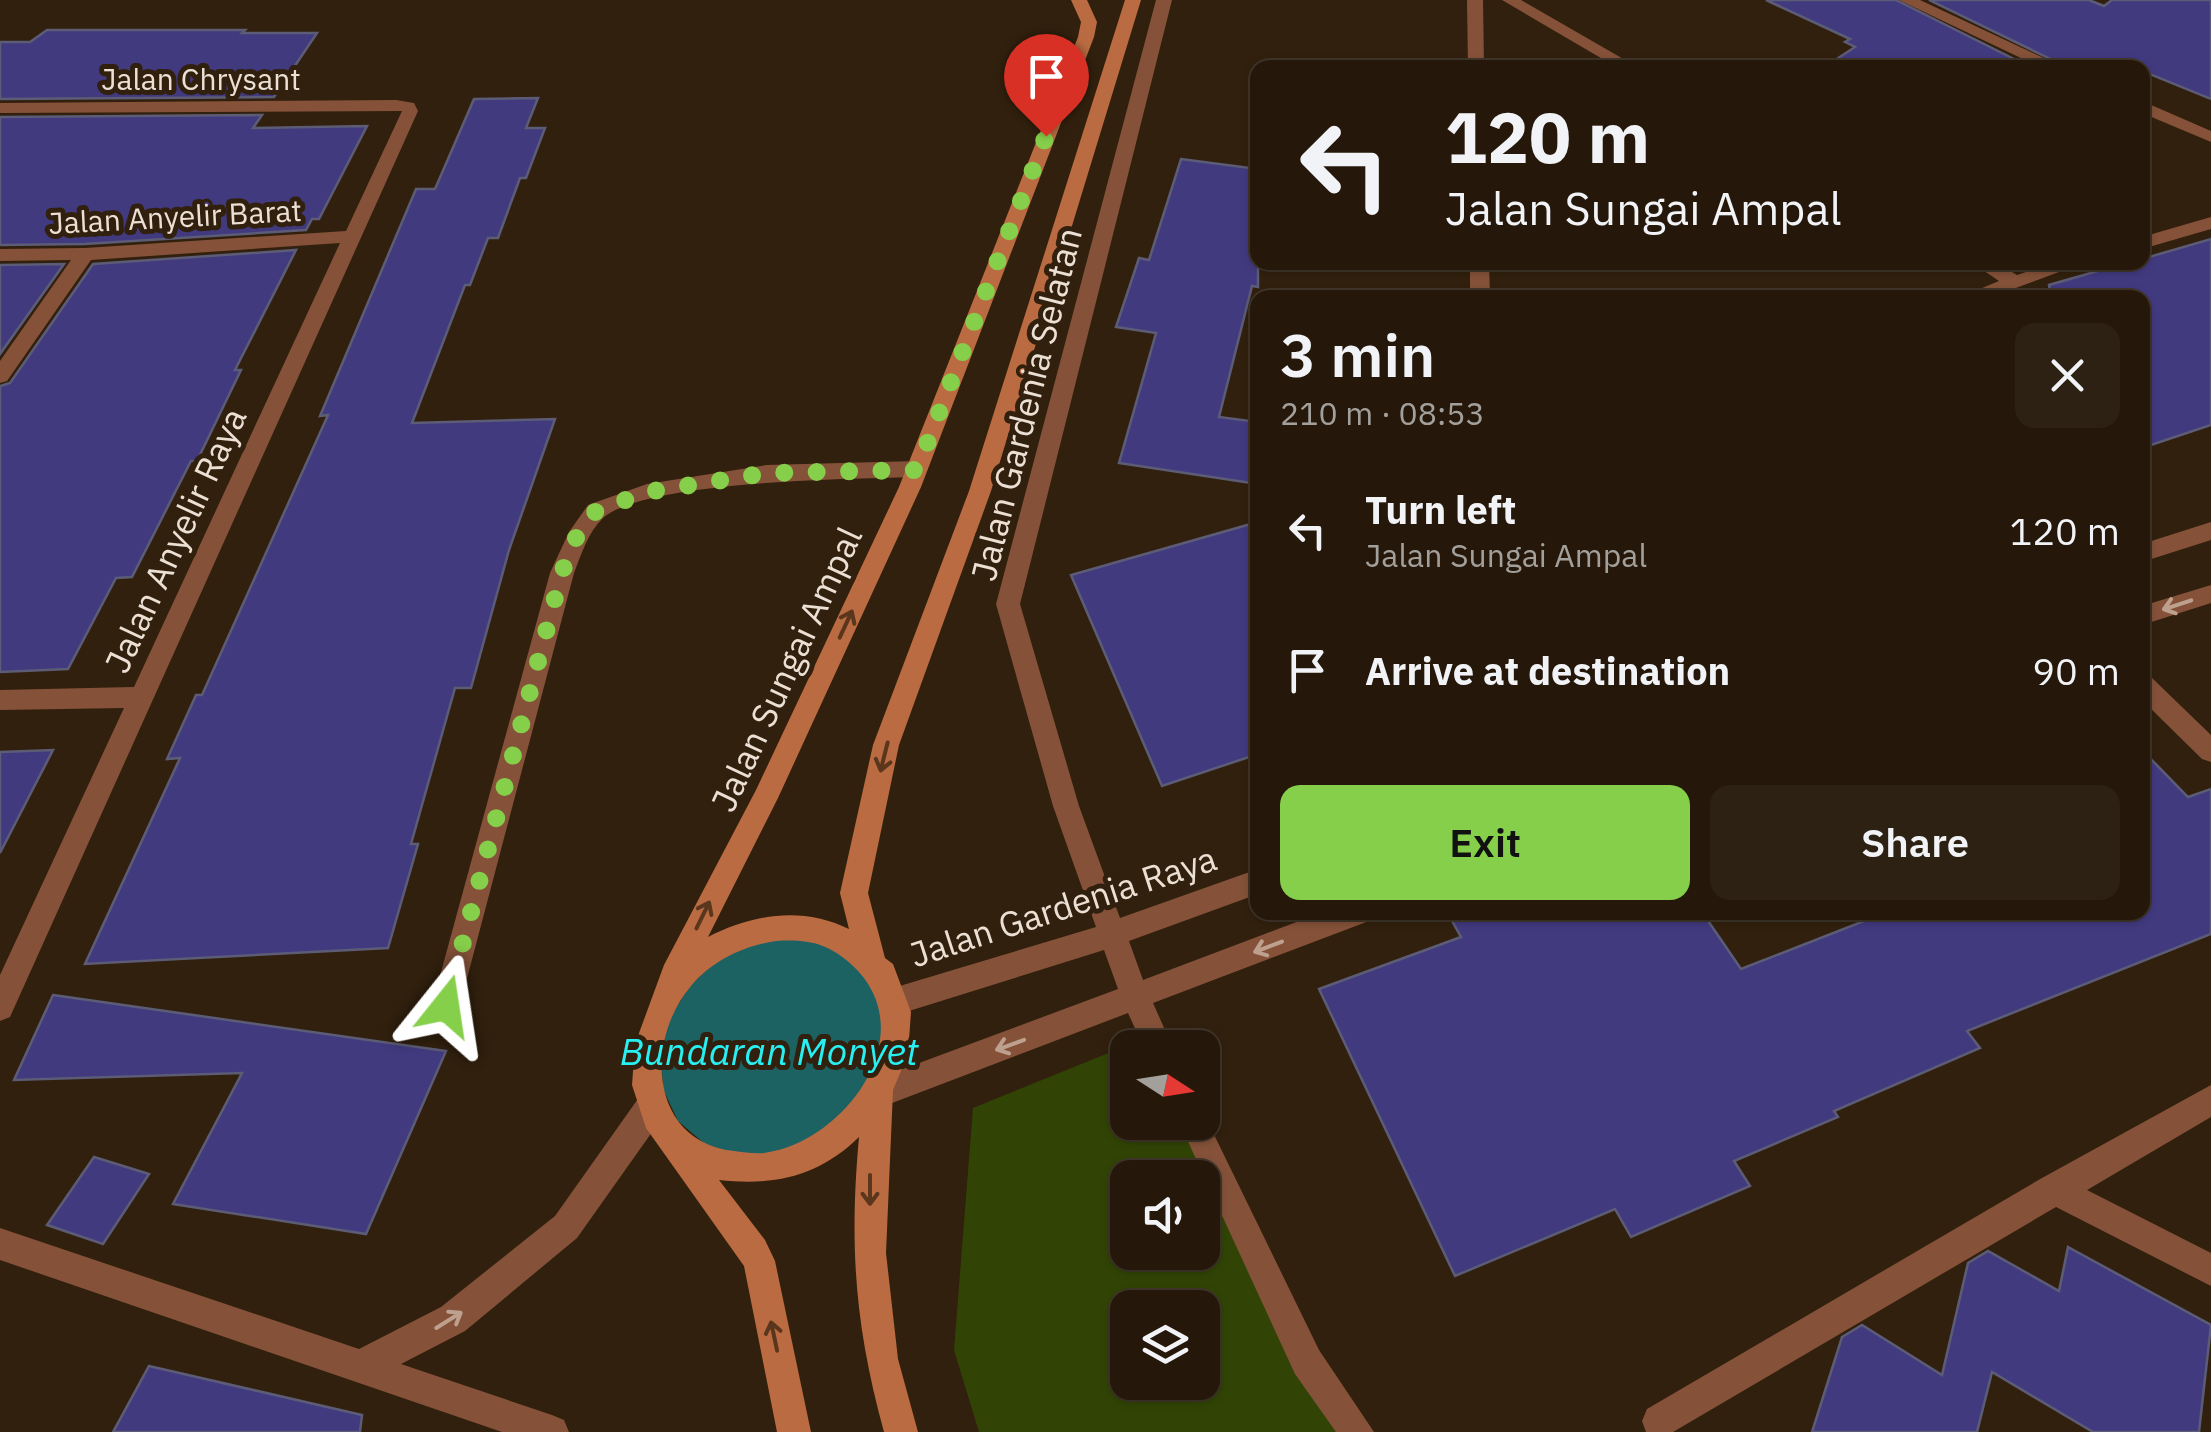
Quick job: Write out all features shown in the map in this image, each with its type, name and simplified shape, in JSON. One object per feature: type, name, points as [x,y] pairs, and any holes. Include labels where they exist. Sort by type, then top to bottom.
[{"type":"main road","name":"Jalan Sungai Ampal","points":[[661,1004],[765,798],[917,470],[1089,22],[1080,0]]},
{"type":"main road","points":[[901,1432],[879,1350],[870,1245],[870,1166],[879,1093],[892,1062],[896,1032],[893,1002],[872,962],[854,893],[886,745],[992,458],[1133,0]]},
{"type":"main road","points":[[794,1432],[759,1260],[652,1106],[645,1055],[661,1004],[692,964],[733,937],[778,925],[823,929],[861,950],[872,962]]},
{"type":"main road","points":[[674,1141],[712,1164],[758,1171],[805,1159],[820,1150],[848,1131],[879,1093]]},
{"type":"street","name":"Jalan Gardenia Selatan","points":[[1151,1030],[1066,806],[1008,604],[1164,0]]},
{"type":"street","points":[[1475,0],[1476,60]]},
{"type":"street","points":[[1510,0],[1617,60]]},
{"type":"street","points":[[1908,0],[2039,60]]},
{"type":"street","name":"Jalan Chrysant","points":[[0,108],[403,105]]},
{"type":"street","name":"Jalan Anyelir Raya","points":[[0,1007],[410,111],[403,105]]},
{"type":"street","points":[[2150,110],[2211,137]]},
{"type":"street","points":[[2150,241],[2211,223]]},
{"type":"street","name":"Jalan Anyelir Barat","points":[[0,255],[84,254],[352,236]]},
{"type":"street","points":[[0,376],[84,254]]},
{"type":"street","points":[[1994,270],[2013,281]]},
{"type":"street","points":[[1988,290],[2049,270]]},
{"type":"street","points":[[446,1006],[562,572],[576,538],[596,511],[647,492],[767,473],[917,470]]},
{"type":"street","points":[[2150,550],[2211,531]]},
{"type":"street","points":[[2150,613],[2211,594]]},
{"type":"street","points":[[2150,692],[2211,751]]},
{"type":"street","points":[[0,700],[142,697]]},
{"type":"street","name":"Jalan Gardenia Raya","points":[[893,1002],[1112,935],[1250,884]]},
{"type":"street","points":[[879,1093],[1338,920]]},
{"type":"street","points":[[1659,1420],[2053,1188],[2211,1100]]},
{"type":"street","points":[[363,1365],[454,1319],[566,1228],[652,1106]]},
{"type":"street","points":[[1202,1140],[1307,1362],[1357,1432]]},
{"type":"street","points":[[2053,1188],[2211,1270]]},
{"type":"street","points":[[0,1244],[552,1432]]},
{"type":"green space","points":[[1110,1052],[1110,1140],[1189,1140],[1198,1160],[1110,1160],[1110,1270],[1220,1270],[1220,1208],[1297,1377],[1341,1432],[979,1432],[954,1350],[973,1108]]},
{"type":"water","name":"Bundaran Monyet","points":[[785,937],[818,941],[847,955],[870,978],[882,1008],[885,1044],[850,1114],[780,1155],[741,1156],[705,1144],[678,1121],[663,1089],[661,1053],[670,1017],[690,986],[717,960],[750,943]]},
{"type":"building","points":[[1766,0],[1896,0],[2016,60],[1835,60],[1855,47],[1845,42],[1850,39]]},
{"type":"building","points":[[1929,0],[2089,0],[2104,6],[2112,0],[2211,0],[2211,99],[2150,74],[2150,60],[2053,60]]},
{"type":"building","points":[[47,30],[317,33],[274,97],[0,99],[0,42],[30,42]]},
{"type":"building","points":[[538,98],[526,128],[545,128],[526,178],[520,178],[498,238],[488,238],[470,285],[465,285],[412,423],[555,419],[509,550],[471,688],[455,688],[411,844],[418,844],[388,948],[85,964],[180,758],[167,759],[196,695],[202,695],[328,415],[320,416],[416,189],[435,189],[474,99]]},
{"type":"building","points":[[262,115],[253,128],[367,126],[319,219],[312,219],[306,230],[85,244],[0,245],[0,117]]},
{"type":"building","points":[[1181,159],[1250,168],[1250,270],[1258,270],[1258,287],[1252,286],[1250,290],[1219,417],[1250,421],[1250,483],[1119,463],[1156,333],[1116,327],[1139,258],[1149,260]]},
{"type":"building","points":[[2211,239],[2211,425],[2150,445],[2150,290],[2050,290],[2049,285],[2101,270],[2150,270],[2150,257]]},
{"type":"building","points":[[296,250],[235,370],[241,370],[197,461],[191,461],[132,577],[116,578],[68,669],[0,672],[0,386],[10,383],[93,264]]},
{"type":"building","points":[[64,264],[0,354],[0,265]]},
{"type":"building","points":[[1250,524],[1250,757],[1162,786],[1071,575]]},
{"type":"building","points":[[53,750],[0,853],[0,752]]},
{"type":"building","points":[[2150,758],[2188,797],[2211,789],[2211,934],[1967,1031],[1980,1048],[1834,1111],[1838,1117],[1734,1161],[1750,1186],[1631,1237],[1615,1209],[1455,1276],[1319,989],[1461,937],[1451,920],[1707,920],[1741,969],[1867,920],[2150,920]]},
{"type":"building","points":[[53,995],[446,1051],[366,1234],[173,1204],[242,1073],[14,1080]]},
{"type":"building","points":[[94,1157],[149,1174],[103,1244],[47,1225]]},
{"type":"building","points":[[2068,1247],[2211,1325],[2199,1432],[2093,1432],[1992,1372],[1977,1432],[1812,1432],[1842,1337],[1862,1325],[1942,1375],[1968,1263],[1988,1251],[2059,1291]]},
{"type":"building","points":[[149,1366],[362,1415],[360,1432],[113,1432]]},
{"type":"route","points":[[446,1006],[511,753],[562,572],[576,538],[596,511],[647,492],[767,473],[917,470],[1046,136]]}]
